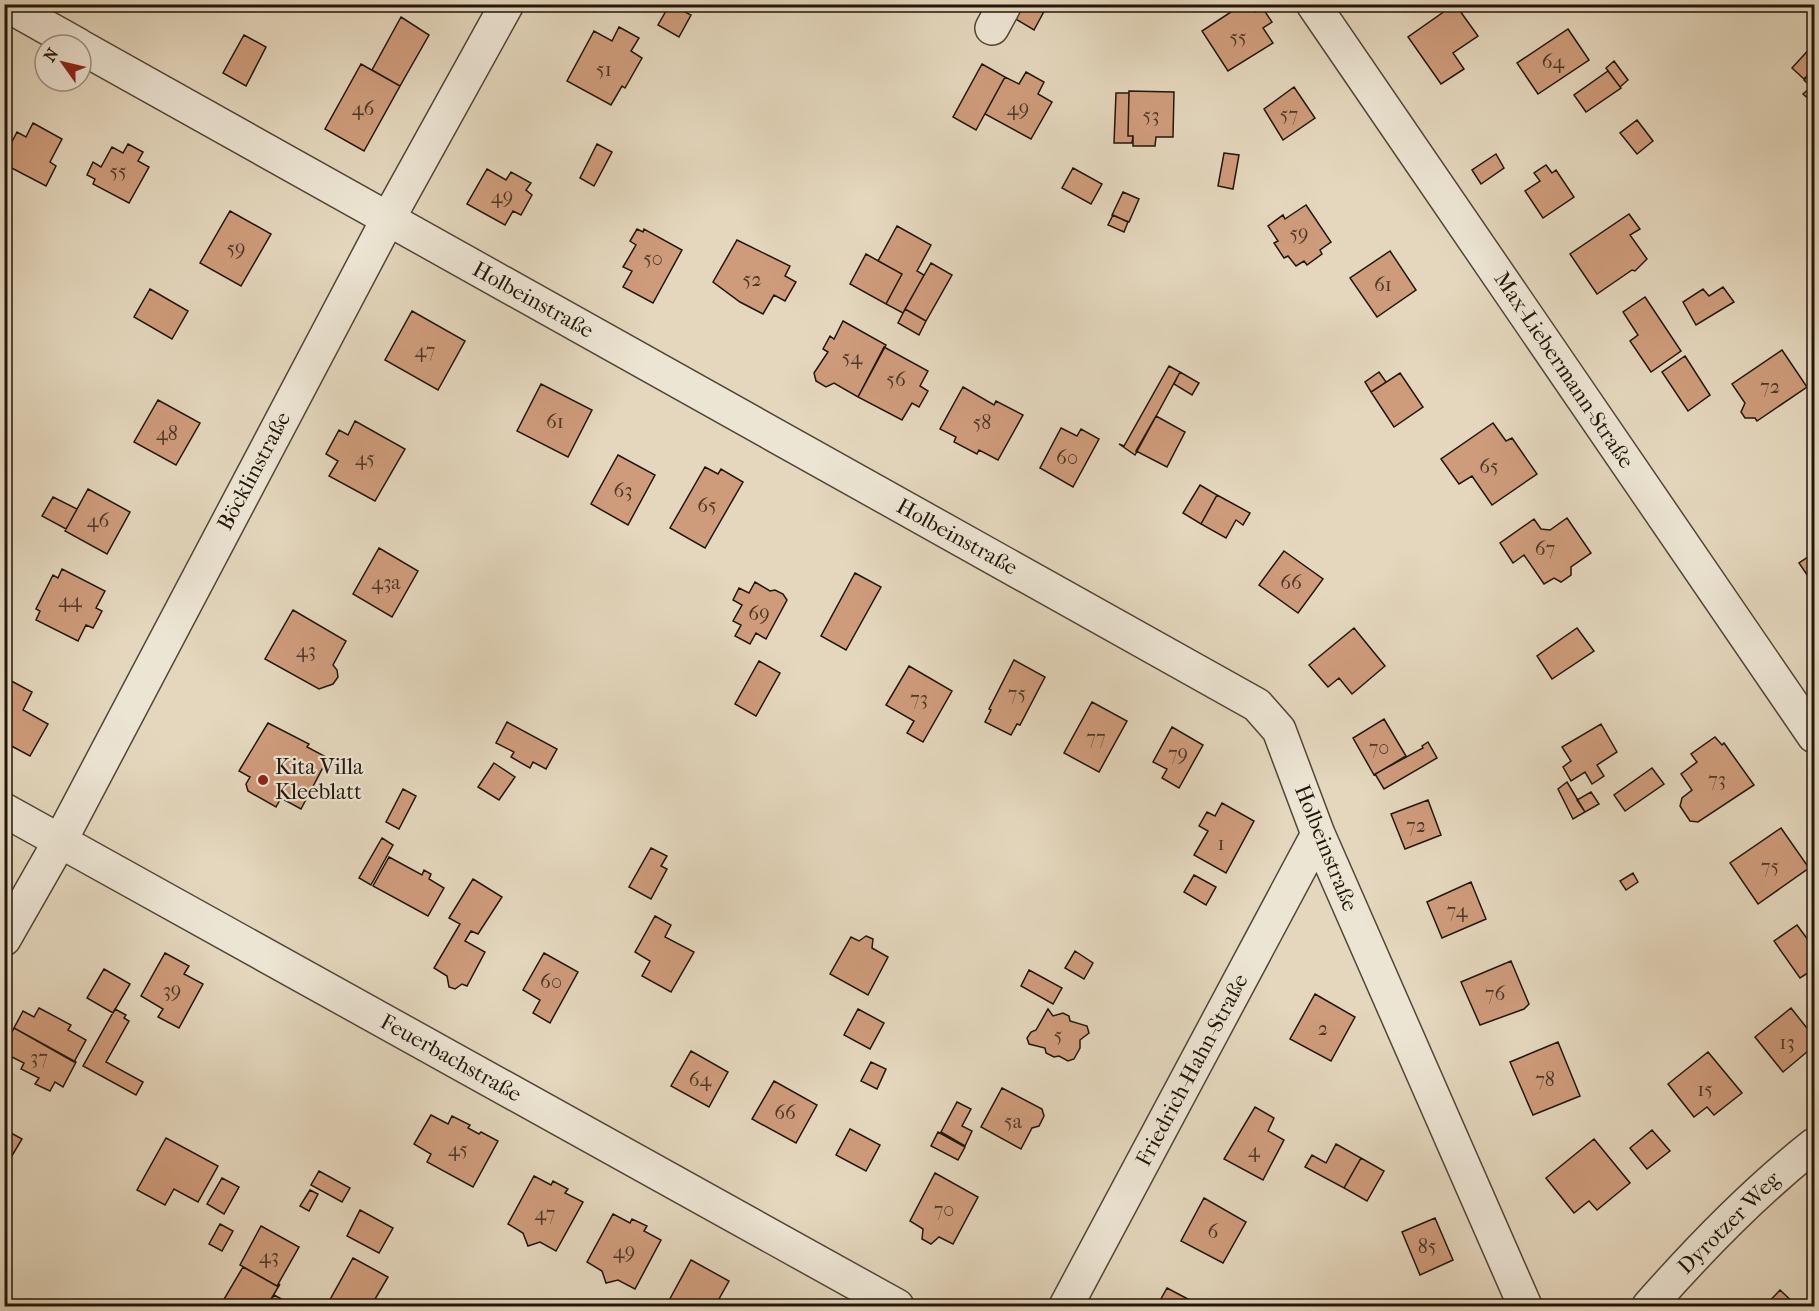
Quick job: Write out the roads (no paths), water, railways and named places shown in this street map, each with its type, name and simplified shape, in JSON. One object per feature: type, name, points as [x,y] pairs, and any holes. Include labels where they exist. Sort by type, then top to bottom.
[{"type":"street","name":"Böcklinstraße","points":[[4,939],[60,841],[388,219],[507,4]]},
{"type":"street","name":"Max-Liebermann-Straße","points":[[1313,4],[1815,736]]},
{"type":"street","name":"Holbeinstraße","points":[[7,5],[56,33]]},
{"type":"street","name":"Holbeinstraße","points":[[93,54],[1257,705],[1279,730],[1318,834],[1525,1306]]},
{"type":"street","name":"Feuerbachstraße","points":[[4,810],[897,1306]]},
{"type":"street","name":"Friedrich-Hahn-Straße","points":[[1066,1306],[1318,834]]},
{"type":"street","name":"Dyrotzer Weg","points":[[1649,1306],[1700,1248],[1780,1172],[1815,1145]]},
{"type":"place","name":"Kita Villa Kleeblatt","points":[[263,780]]}]
